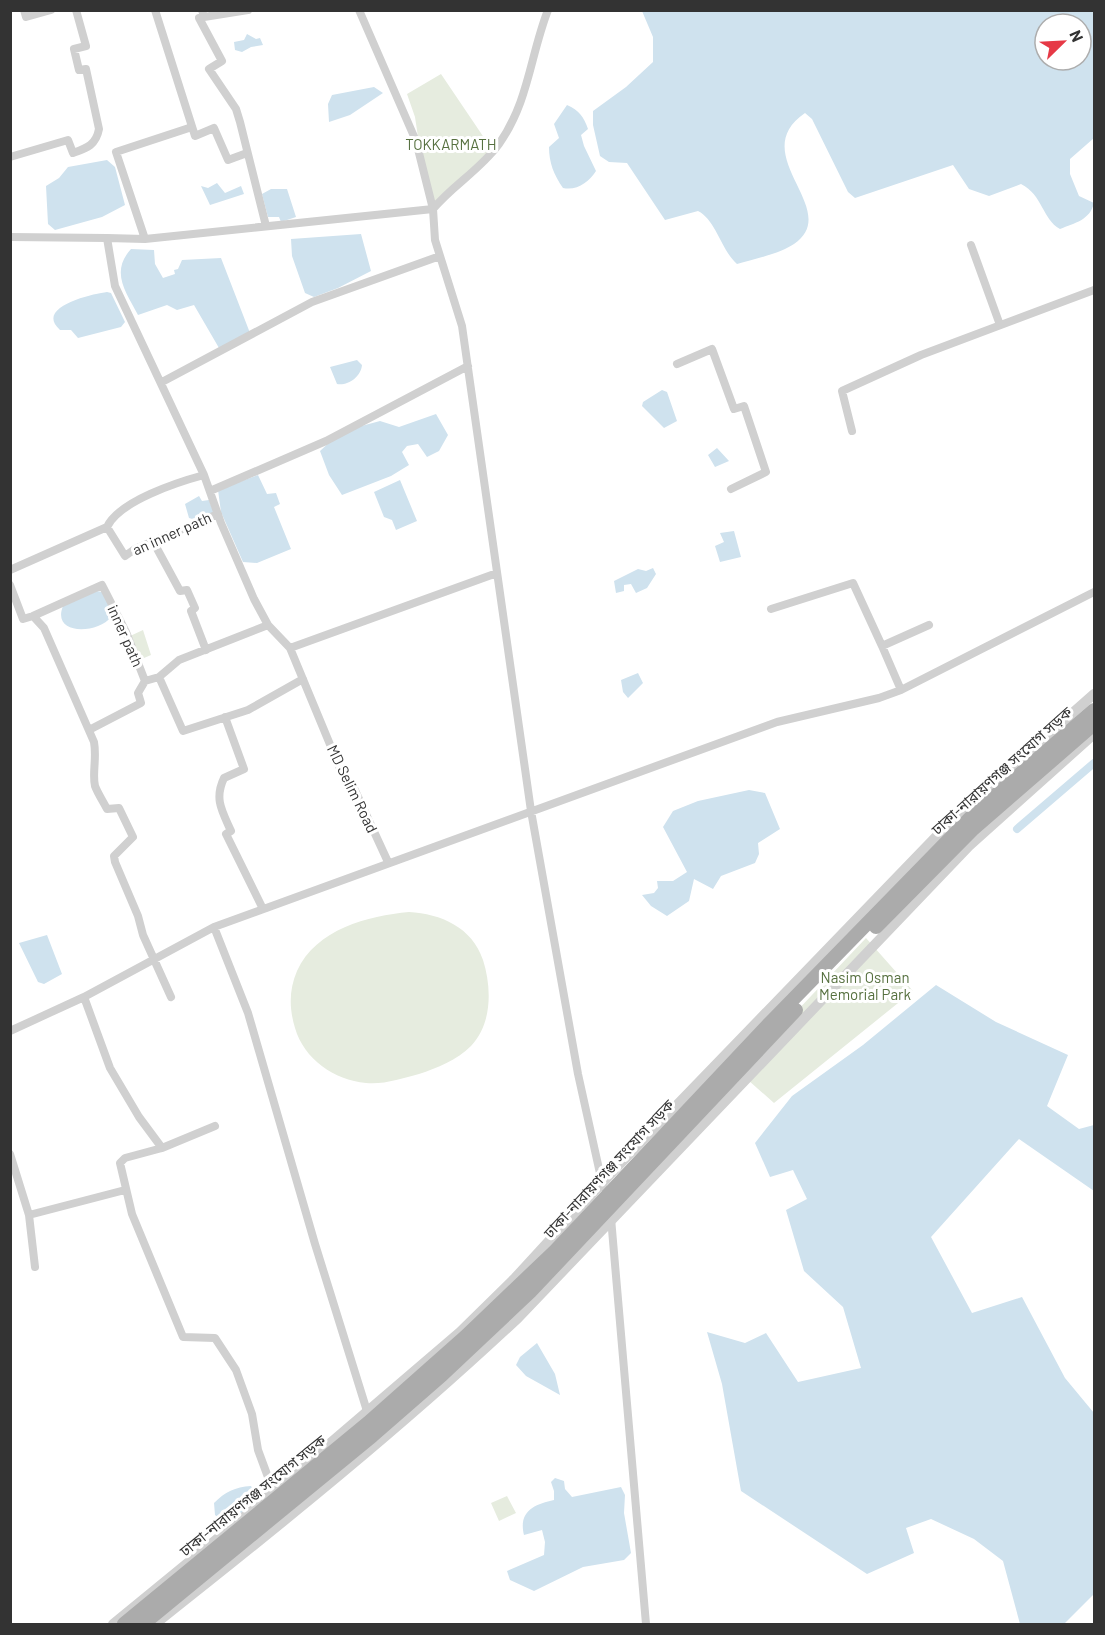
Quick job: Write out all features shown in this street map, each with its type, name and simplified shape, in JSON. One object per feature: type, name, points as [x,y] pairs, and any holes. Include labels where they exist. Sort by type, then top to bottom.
[{"type":"main road","name":"ঢাকা-নারায়ণগঞ্জ সংযোগ সড়ক","points":[[142,1624],[372,1436],[442,1375],[530,1292],[606,1203],[975,813],[1095,710]]},
{"type":"main road","name":"ঢাকা-নারায়ণগঞ্জ সংযোগ সড়ক","points":[[120,1623],[274,1495],[368,1423],[465,1337],[606,1203],[962,840],[1095,724]]},
{"type":"street","points":[[24,10],[26,17],[51,10]]},
{"type":"street","points":[[10,157],[68,140],[73,153],[86,148],[98,137],[99,129],[86,69],[79,70],[74,49],[86,46],[76,10]]},
{"type":"street","points":[[154,10],[195,136],[214,128],[228,160],[247,153]]},
{"type":"street","points":[[248,10],[203,14],[199,18],[222,61],[209,69],[236,109],[266,226]]},
{"type":"street","points":[[359,10],[416,141],[433,209],[435,240],[462,326],[531,811],[578,1074],[606,1203],[646,1624]]},
{"type":"street","points":[[10,237],[145,239],[433,209],[450,190],[473,174],[498,145],[529,82],[548,10]]},
{"type":"street","points":[[145,239],[116,152],[192,127]]},
{"type":"street","points":[[107,238],[115,286],[204,475],[245,579],[268,625],[290,648],[497,573]]},
{"type":"street","points":[[971,245],[1000,325]]},
{"type":"street","points":[[162,382],[312,302],[440,256]]},
{"type":"street","points":[[852,431],[842,391],[921,355],[1095,290]]},
{"type":"street","points":[[677,364],[712,349],[734,409],[744,406],[766,472],[731,489]]},
{"type":"street","points":[[210,491],[326,441],[468,366]]},
{"type":"street","points":[[10,570],[107,527],[111,518],[125,507],[182,481],[204,475]]},
{"type":"street","name":"an inner path","points":[[107,527],[125,556],[135,549],[154,543],[158,538],[218,514]]},
{"type":"street","points":[[154,543],[180,591],[187,590],[195,608],[191,611],[206,650]]},
{"type":"street","points":[[771,609],[853,583],[901,690]]},
{"type":"street","points":[[10,585],[23,619],[33,616],[44,628],[89,730],[98,758],[94,785],[107,808],[119,808],[133,837],[114,856],[115,862],[153,960],[171,997]]},
{"type":"street","name":"inner path","points":[[33,616],[102,585],[126,632],[145,681],[138,693],[141,703],[89,730]]},
{"type":"street","points":[[10,1031],[84,997],[213,927],[777,722],[879,698],[901,690],[1095,592]]},
{"type":"street","points":[[145,681],[159,677],[179,660],[268,625]]},
{"type":"street","points":[[882,646],[929,625]]},
{"type":"street","name":"MD Selim Road","points":[[290,648],[346,783],[353,786],[388,862]]},
{"type":"street","points":[[159,677],[183,731],[248,710],[303,679]]},
{"type":"street","points":[[155,1624],[295,1513],[470,1364],[519,1318],[606,1203],[957,815],[1095,694]]},
{"type":"street","points":[[225,717],[244,769],[224,778],[218,791],[221,807],[231,831],[226,834],[263,909]]},
{"type":"street","points":[[215,1126],[162,1148],[122,1160],[125,1191],[132,1215],[183,1337],[214,1338],[236,1370],[252,1414],[258,1450],[274,1495],[367,1411],[460,1332],[515,1278],[606,1203],[969,846],[1095,735]]},
{"type":"street","points":[[213,927],[248,1013],[315,1244],[367,1411]]},
{"type":"street","points":[[84,997],[110,1068],[139,1117],[162,1148]]},
{"type":"street","points":[[10,1154],[29,1215],[35,1267]]},
{"type":"street","points":[[29,1215],[125,1191]]},
{"type":"green space","name":"TOKKARMATH","points":[[441,74],[493,151],[436,205],[423,170],[415,117],[407,94]]},
{"type":"green space","points":[[143,630],[151,655],[137,661],[128,637]]},
{"type":"green space","points":[[409,912],[433,916],[454,924],[471,939],[478,949],[486,971],[489,994],[483,1027],[471,1046],[460,1055],[426,1072],[379,1083],[343,1078],[322,1066],[305,1049],[299,1039],[291,1006],[292,985],[297,971],[317,945],[345,927],[377,917]]},
{"type":"green space","name":"Nasim Osman Memorial Park","points":[[866,938],[913,991],[774,1103],[739,1072]]},
{"type":"green space","points":[[507,1496],[516,1513],[499,1521],[491,1503]]},
{"type":"water","points":[[642,11],[1094,11],[1094,138],[1070,159],[1070,174],[1079,196],[1094,203],[1085,217],[1060,229],[1049,219],[1034,194],[1021,184],[989,196],[969,189],[953,165],[855,198],[848,192],[812,119],[805,113],[789,129],[785,146],[788,164],[808,215],[806,230],[788,248],[737,264],[704,215],[698,211],[665,220],[627,163],[609,162],[600,156],[593,125],[593,111],[626,87],[653,62],[653,37]]},
{"type":"water","points":[[247,34],[256,39],[260,38],[263,45],[251,47],[242,52],[235,50],[234,42],[244,40]]},
{"type":"water","points":[[374,87],[383,93],[350,115],[329,122],[328,104],[332,95]]},
{"type":"water","points":[[567,105],[583,117],[588,129],[581,135],[596,171],[582,185],[568,189],[563,188],[555,174],[549,147],[559,138],[554,124]]},
{"type":"water","points":[[107,160],[115,167],[125,205],[102,217],[55,230],[48,224],[46,186],[59,178],[68,167]]},
{"type":"water","points":[[217,183],[225,193],[241,186],[244,194],[210,205],[201,186],[208,188]]},
{"type":"water","points":[[271,189],[287,189],[296,217],[281,222],[279,217],[268,217],[262,194]]},
{"type":"water","points":[[361,234],[371,271],[314,297],[305,293],[292,256],[291,239]]},
{"type":"water","points":[[131,249],[154,250],[155,264],[163,278],[175,274],[174,270],[178,269],[182,260],[221,258],[250,333],[219,348],[194,305],[177,310],[167,305],[138,315],[125,290],[121,274],[125,257]]},
{"type":"water","points":[[111,293],[125,322],[121,327],[78,338],[71,330],[60,330],[54,322],[54,315],[59,308],[79,299]]},
{"type":"water","points":[[357,360],[362,365],[357,377],[345,384],[337,384],[330,367]]},
{"type":"water","points":[[662,390],[667,392],[677,421],[664,428],[642,406],[643,402]]},
{"type":"water","points":[[436,414],[448,435],[439,451],[427,457],[418,444],[407,446],[402,452],[409,465],[391,476],[342,495],[329,475],[320,451],[333,439],[354,428],[380,421],[399,427]]},
{"type":"water","points":[[717,448],[729,461],[715,467],[708,455]]},
{"type":"water","points":[[258,475],[267,494],[276,493],[280,504],[274,507],[291,549],[257,563],[243,562],[221,512],[218,490]]},
{"type":"water","points":[[400,480],[417,521],[396,530],[392,520],[384,517],[374,492]]},
{"type":"water","points":[[199,496],[202,501],[209,500],[214,513],[196,520],[189,518],[185,504]]},
{"type":"water","points":[[734,531],[741,557],[720,562],[715,546],[724,542],[720,533]]},
{"type":"water","points":[[653,568],[656,574],[647,588],[636,593],[631,584],[624,585],[624,591],[616,593],[614,581],[638,569],[646,571]]},
{"type":"water","points":[[97,591],[102,592],[111,608],[111,617],[105,623],[87,629],[78,629],[64,623],[61,616],[63,606]]},
{"type":"water","points":[[638,673],[643,683],[628,698],[623,692],[621,680]]},
{"type":"water","points":[[749,790],[765,793],[780,829],[758,843],[759,854],[755,863],[721,876],[713,889],[694,879],[689,901],[667,916],[651,906],[642,895],[654,893],[658,888],[657,881],[673,881],[687,872],[663,827],[673,811],[698,801]]},
{"type":"water","points":[[47,935],[62,974],[44,984],[38,982],[19,943]]},
{"type":"water","points":[[936,985],[996,1022],[1068,1055],[1047,1106],[1079,1129],[1094,1125],[1094,1191],[1019,1139],[931,1237],[972,1313],[1022,1297],[1065,1378],[1094,1413],[1094,1594],[1064,1624],[1020,1624],[1003,1561],[974,1539],[931,1519],[906,1528],[914,1553],[867,1574],[741,1491],[722,1384],[707,1332],[745,1343],[766,1333],[798,1382],[861,1368],[843,1307],[804,1271],[786,1210],[807,1199],[793,1170],[770,1177],[755,1143],[792,1096],[863,1045]]},
{"type":"water","points":[[537,1343],[555,1374],[560,1395],[526,1376],[516,1365],[520,1357]]},
{"type":"water","points":[[555,1478],[564,1481],[565,1489],[572,1497],[621,1487],[625,1495],[624,1513],[631,1553],[624,1560],[583,1567],[534,1591],[510,1580],[507,1571],[544,1555],[545,1542],[542,1530],[524,1535],[523,1520],[530,1510],[554,1500],[551,1482]]},
{"type":"water","points":[[251,1486],[257,1497],[232,1523],[224,1522],[215,1515],[214,1503],[222,1496],[235,1489]]},
{"type":"waterway","points":[[1017,829],[1094,763]]}]
